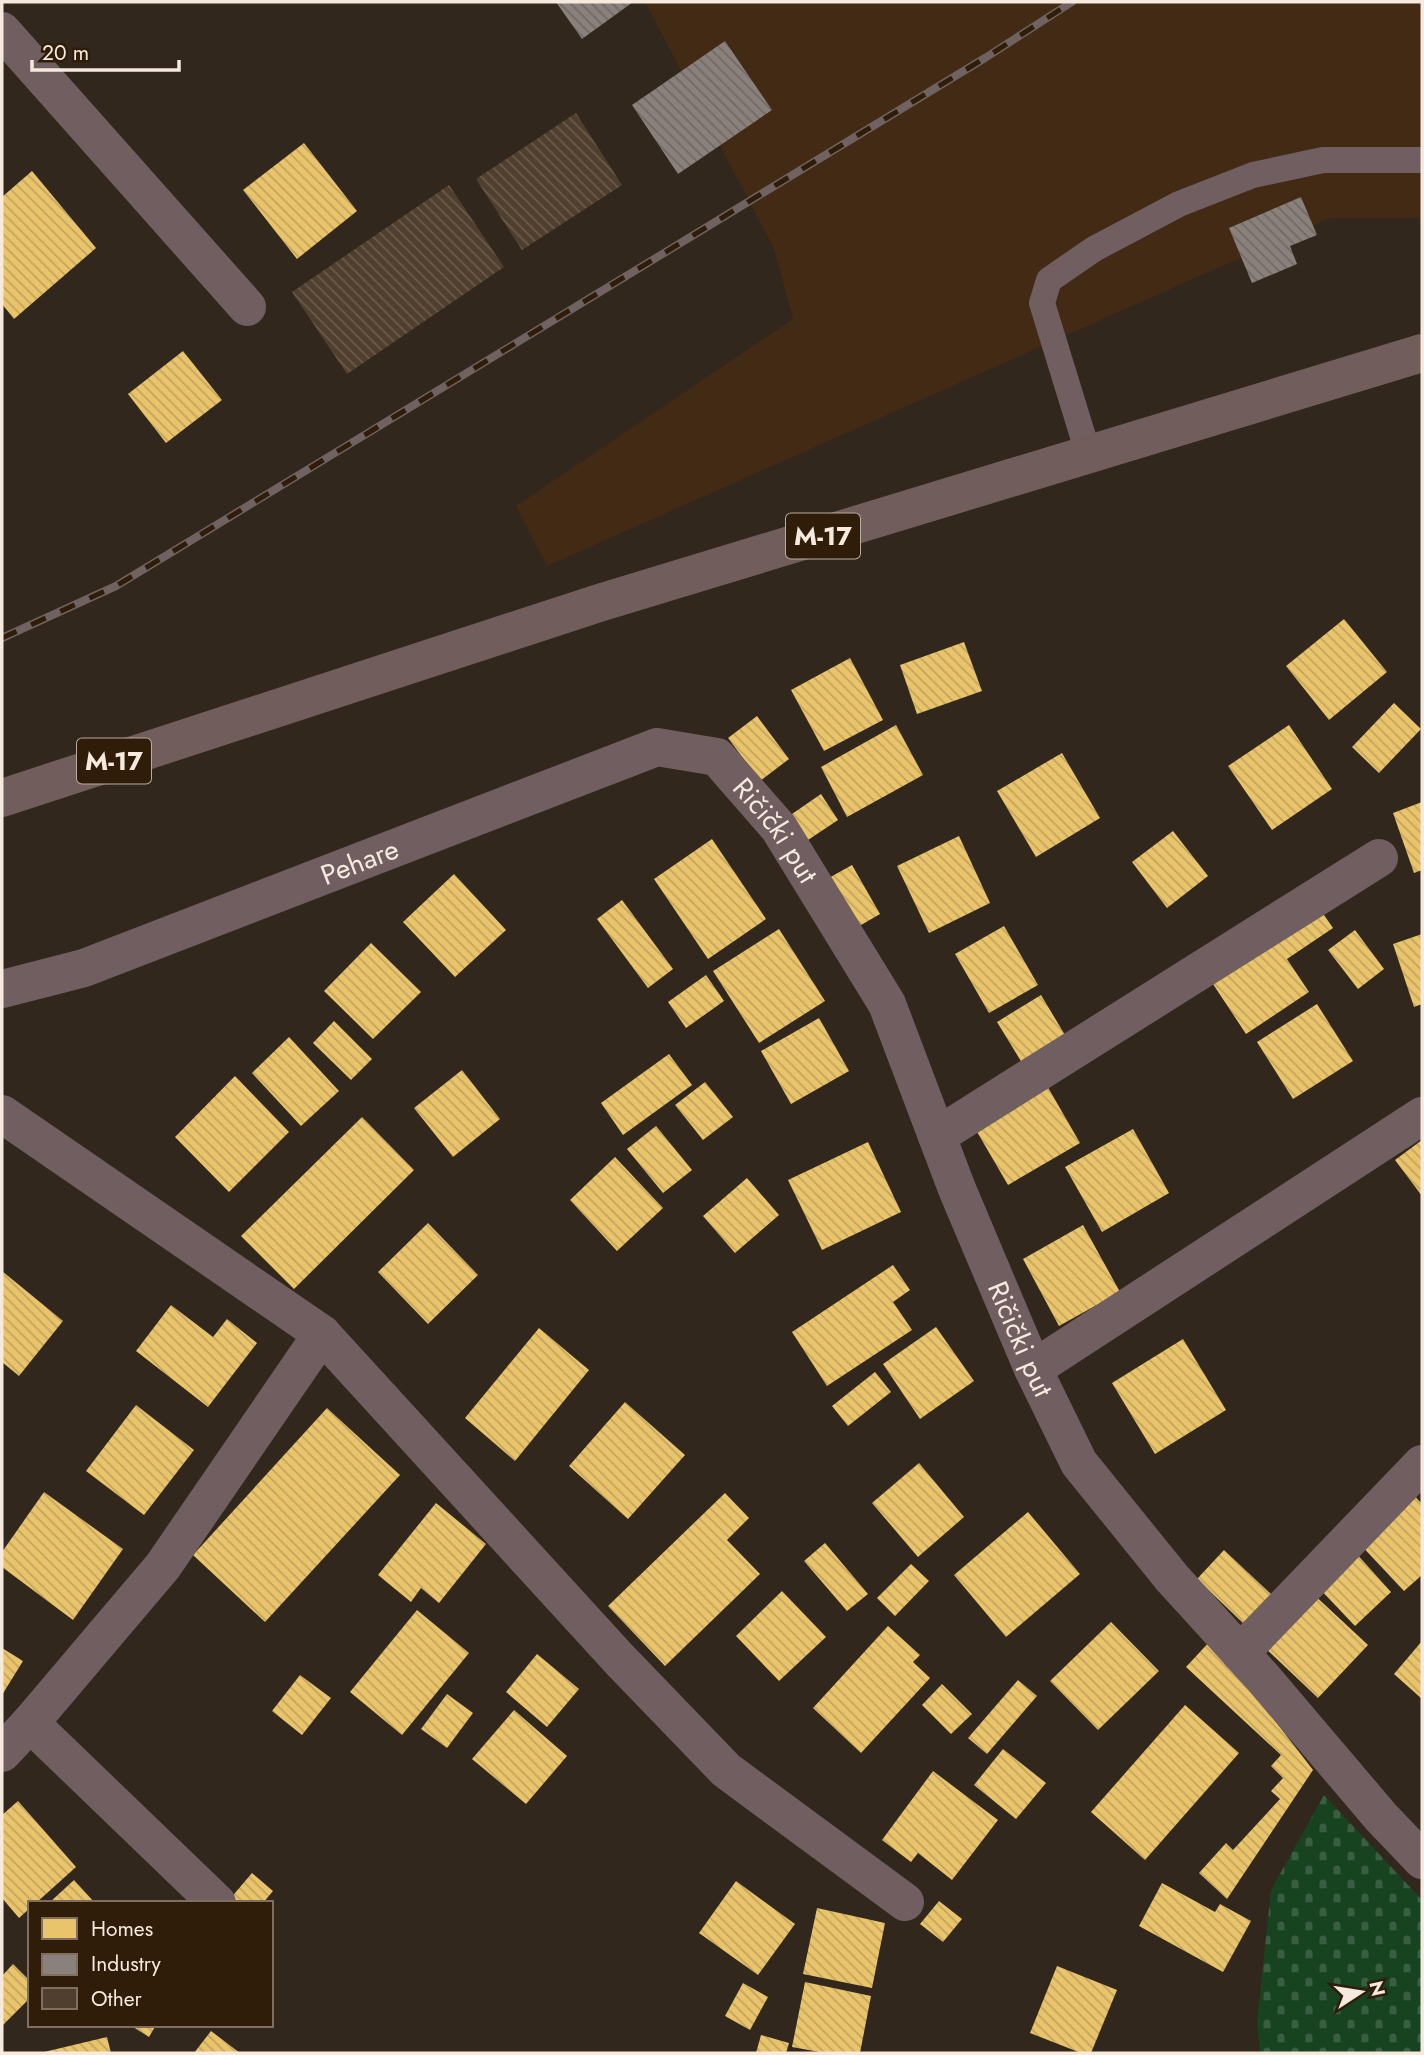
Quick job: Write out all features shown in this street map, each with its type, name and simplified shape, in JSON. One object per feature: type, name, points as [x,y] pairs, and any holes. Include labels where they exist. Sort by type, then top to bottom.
[{"type":"main road","name":"M-17","points":[[2,798],[599,603],[1422,353]]},
{"type":"street","points":[[2,31],[247,307]]},
{"type":"street","name":"Pehare","points":[[2,989],[84,968],[657,747],[717,757]]},
{"type":"street","name":"Ričički put","points":[[717,757],[779,828],[887,1004],[957,1189],[1033,1369],[1079,1463],[1172,1577],[1381,1817],[1422,1860]]},
{"type":"street","points":[[937,1136],[1379,858]]},
{"type":"street","points":[[2,1114],[322,1334],[619,1659],[726,1770],[905,1902]]},
{"type":"street","points":[[1033,1369],[1422,1116]]},
{"type":"street","points":[[2,1753],[163,1566],[322,1334]]},
{"type":"street","points":[[1240,1653],[1422,1464]]},
{"type":"street","points":[[30,1723],[215,1901]]},
{"type":"lane","points":[[1089,456],[1042,303],[1049,280],[1094,249],[1179,204],[1253,175],[1323,160],[1422,160]]},
{"type":"shaded area","points":[[645,2],[1422,2],[1422,218],[1330,218],[547,566],[516,506],[793,319],[774,249]]},
{"type":"green space","points":[[1324,1795],[1422,1900],[1422,2053],[1260,2053],[1257,2023],[1271,1890]]},
{"type":"building: Homes","points":[[304,143],[357,211],[297,259],[243,190]]},
{"type":"building: Homes","points":[[32,171],[96,248],[14,319],[2,304],[2,197]]},
{"type":"building: Homes","points":[[183,351],[222,400],[166,443],[128,394]]},
{"type":"building: Homes","points":[[1344,619],[1387,672],[1329,720],[1286,666]]},
{"type":"building: Homes","points":[[964,642],[982,691],[917,714],[900,665]]},
{"type":"building: Homes","points":[[850,658],[883,720],[824,751],[791,690]]},
{"type":"building: Homes","points":[[1394,703],[1421,729],[1379,773],[1352,747]]},
{"type":"building: Homes","points":[[757,716],[789,759],[760,781],[728,738]]},
{"type":"building: Homes","points":[[896,725],[923,775],[847,817],[821,767]]},
{"type":"building: Homes","points":[[1289,725],[1332,789],[1272,830],[1228,766]]},
{"type":"building: Homes","points":[[1062,753],[1100,818],[1036,857],[997,791]]},
{"type":"building: Homes","points":[[821,794],[838,820],[808,840],[792,814]]},
{"type":"building: Homes","points":[[1422,802],[1422,870],[1414,873],[1393,813]]},
{"type":"building: Homes","points":[[1173,831],[1208,876],[1167,908],[1132,862]]},
{"type":"building: Homes","points":[[959,836],[990,903],[929,933],[897,866]]},
{"type":"building: Homes","points":[[712,839],[766,919],[708,959],[654,879]]},
{"type":"building: Homes","points":[[852,865],[880,914],[856,928],[827,879]]},
{"type":"building: Homes","points":[[454,874],[506,930],[455,977],[403,922]]},
{"type":"building: Homes","points":[[622,900],[673,969],[648,988],[597,919]]},
{"type":"building: Homes","points":[[1315,902],[1333,928],[1287,959],[1309,992],[1246,1034],[1207,975]]},
{"type":"building: Homes","points":[[1004,926],[1038,985],[989,1013],[955,954]]},
{"type":"building: Homes","points":[[779,929],[825,1001],[759,1043],[713,971]]},
{"type":"building: Homes","points":[[1355,930],[1384,969],[1358,989],[1328,950]]},
{"type":"building: Homes","points":[[1422,934],[1422,1004],[1414,1007],[1393,944]]},
{"type":"building: Homes","points":[[371,943],[421,992],[373,1039],[324,991]]},
{"type":"building: Homes","points":[[706,975],[724,1001],[686,1028],[668,1002]]},
{"type":"building: Homes","points":[[1041,995],[1071,1045],[1027,1071],[997,1022]]},
{"type":"building: Homes","points":[[1317,1004],[1353,1061],[1293,1099],[1257,1042]]},
{"type":"building: Homes","points":[[819,1018],[849,1071],[791,1104],[761,1051]]},
{"type":"building: Homes","points":[[334,1021],[372,1059],[351,1080],[313,1043]]},
{"type":"building: Homes","points":[[289,1037],[339,1091],[301,1126],[252,1073]]},
{"type":"building: Homes","points":[[669,1054],[692,1085],[623,1135],[601,1103]]},
{"type":"building: Homes","points":[[462,1070],[500,1119],[453,1157],[414,1108]]},
{"type":"building: Homes","points":[[235,1076],[289,1132],[229,1192],[175,1137]]},
{"type":"building: Homes","points":[[705,1082],[733,1117],[703,1140],[675,1105]]},
{"type":"building: Homes","points":[[1046,1084],[1080,1143],[1008,1185],[973,1125]]},
{"type":"building: Homes","points":[[362,1117],[414,1170],[294,1289],[241,1236]]},
{"type":"building: Homes","points":[[656,1126],[692,1170],[663,1193],[627,1149]]},
{"type":"building: Homes","points":[[1133,1129],[1169,1193],[1102,1232],[1065,1167]]},
{"type":"building: Homes","points":[[1422,1140],[1422,1196],[1395,1160]]},
{"type":"building: Homes","points":[[868,1142],[901,1212],[822,1250],[788,1180]]},
{"type":"building: Homes","points":[[615,1157],[663,1208],[617,1251],[570,1200]]},
{"type":"building: Homes","points":[[747,1178],[779,1215],[735,1253],[703,1216]]},
{"type":"building: Homes","points":[[428,1223],[478,1275],[428,1324],[378,1272]]},
{"type":"building: Homes","points":[[1083,1225],[1120,1292],[1059,1326],[1023,1259]]},
{"type":"building: Homes","points":[[893,1265],[910,1290],[893,1302],[912,1330],[827,1386],[792,1332]]},
{"type":"building: Homes","points":[[2,1271],[63,1321],[19,1376],[2,1362]]},
{"type":"building: Homes","points":[[171,1305],[213,1337],[227,1319],[257,1343],[208,1407],[136,1351]]},
{"type":"building: Homes","points":[[936,1327],[974,1381],[920,1419],[883,1364]]},
{"type":"building: Homes","points":[[539,1328],[589,1370],[515,1461],[465,1418]]},
{"type":"building: Homes","points":[[1183,1339],[1226,1410],[1155,1454],[1112,1383]]},
{"type":"building: Homes","points":[[875,1372],[891,1392],[848,1426],[832,1406]]},
{"type":"building: Homes","points":[[625,1402],[685,1455],[628,1519],[569,1466]]},
{"type":"building: Homes","points":[[136,1405],[194,1450],[144,1515],[86,1471]]},
{"type":"building: Homes","points":[[327,1408],[400,1475],[265,1622],[193,1555]]},
{"type":"building: Homes","points":[[919,1463],[964,1517],[918,1557],[872,1503]]},
{"type":"building: Homes","points":[[44,1492],[123,1549],[73,1620],[2,1567],[2,1552]]},
{"type":"building: Homes","points":[[1411,1492],[1422,1504],[1422,1575],[1404,1591],[1358,1542]]},
{"type":"building: Homes","points":[[725,1493],[749,1518],[727,1540],[760,1574],[665,1666],[608,1606]]},
{"type":"building: Homes","points":[[436,1503],[486,1544],[439,1603],[421,1588],[411,1602],[378,1575]]},
{"type":"building: Homes","points":[[1028,1512],[1080,1574],[1006,1637],[954,1575]]},
{"type":"building: Homes","points":[[825,1543],[868,1594],[847,1611],[804,1561]]},
{"type":"building: Homes","points":[[1224,1550],[1272,1595],[1244,1624],[1197,1579]]},
{"type":"building: Homes","points":[[1355,1552],[1391,1592],[1355,1626],[1318,1587]]},
{"type":"building: Homes","points":[[911,1564],[929,1581],[895,1616],[877,1598]]},
{"type":"building: Homes","points":[[782,1591],[826,1637],[779,1681],[736,1636]]},
{"type":"building: Homes","points":[[1310,1591],[1368,1645],[1318,1698],[1261,1644]]},
{"type":"building: Homes","points":[[417,1610],[469,1653],[402,1735],[350,1692]]},
{"type":"building: Homes","points":[[1111,1622],[1159,1671],[1098,1730],[1050,1681]]},
{"type":"building: Homes","points":[[888,1626],[920,1655],[913,1662],[930,1678],[861,1753],[813,1708]]},
{"type":"building: Homes","points":[[1212,1639],[1313,1770],[1227,1899],[1199,1873],[1226,1843],[1233,1850],[1280,1799],[1271,1791],[1283,1778],[1271,1766],[1281,1755],[1186,1667]]},
{"type":"building: Homes","points":[[1422,1641],[1422,1699],[1394,1674]]},
{"type":"building: Homes","points":[[2,1648],[23,1661],[2,1695]]},
{"type":"building: Homes","points":[[537,1654],[579,1689],[547,1727],[506,1692]]},
{"type":"building: Homes","points":[[300,1675],[331,1698],[302,1735],[272,1711]]},
{"type":"building: Homes","points":[[1018,1680],[1037,1696],[987,1754],[968,1738]]},
{"type":"building: Homes","points":[[942,1684],[972,1714],[951,1734],[922,1705]]},
{"type":"building: Homes","points":[[447,1694],[473,1713],[447,1748],[421,1729]]},
{"type":"building: Homes","points":[[1185,1705],[1239,1753],[1145,1860],[1091,1812]]},
{"type":"building: Homes","points":[[514,1710],[567,1756],[526,1804],[472,1759]]},
{"type":"building: Homes","points":[[1003,1749],[1046,1783],[1016,1819],[974,1785]]},
{"type":"building: Homes","points":[[933,1771],[998,1820],[952,1880],[918,1853],[911,1862],[882,1840]]},
{"type":"building: Homes","points":[[18,1801],[76,1867],[38,1901],[28,1901],[28,1910],[19,1918],[2,1898],[2,1815]]},
{"type":"building: Homes","points":[[252,1873],[273,1891],[265,1901],[229,1900]]},
{"type":"building: Homes","points":[[74,1880],[93,1901],[51,1901]]},
{"type":"building: Homes","points":[[736,1881],[795,1924],[758,1975],[699,1933]]},
{"type":"building: Homes","points":[[1162,1883],[1215,1912],[1220,1904],[1251,1921],[1223,1972],[1139,1926]]},
{"type":"building: Homes","points":[[939,1901],[962,1919],[943,1942],[920,1924]]},
{"type":"building: Homes","points":[[817,1908],[885,1923],[872,1988],[803,1974]]},
{"type":"building: Homes","points":[[13,1964],[28,1979],[28,2000],[2,2026],[2,1976]]},
{"type":"building: Homes","points":[[1057,1966],[1117,1990],[1091,2053],[1081,2053],[1030,2033]]},
{"type":"building: Homes","points":[[805,1982],[871,1996],[860,2053],[825,2053],[792,2047]]},
{"type":"building: Homes","points":[[743,1983],[768,1997],[750,2030],[725,2016]]},
{"type":"building: Homes","points":[[133,2027],[155,2027],[149,2037]]},
{"type":"building: Homes","points":[[211,2031],[240,2053],[194,2053]]},
{"type":"building: Homes","points":[[761,2035],[789,2043],[786,2053],[756,2053]]},
{"type":"building: Homes","points":[[107,2037],[111,2053],[44,2053],[44,2052]]},
{"type":"building: Industry","points":[[556,2],[633,2],[582,39]]},
{"type":"building: Industry","points":[[725,41],[772,110],[678,174],[632,105]]},
{"type":"building: Industry","points":[[1301,197],[1317,235],[1290,246],[1297,264],[1252,283],[1229,228]]},
{"type":"building: Other","points":[[576,113],[622,185],[522,250],[476,179]]},
{"type":"building: Other","points":[[449,185],[504,267],[347,374],[292,292]]},
{"type":"railway","points":[[2,638],[116,586],[985,58],[1072,2]]}]
